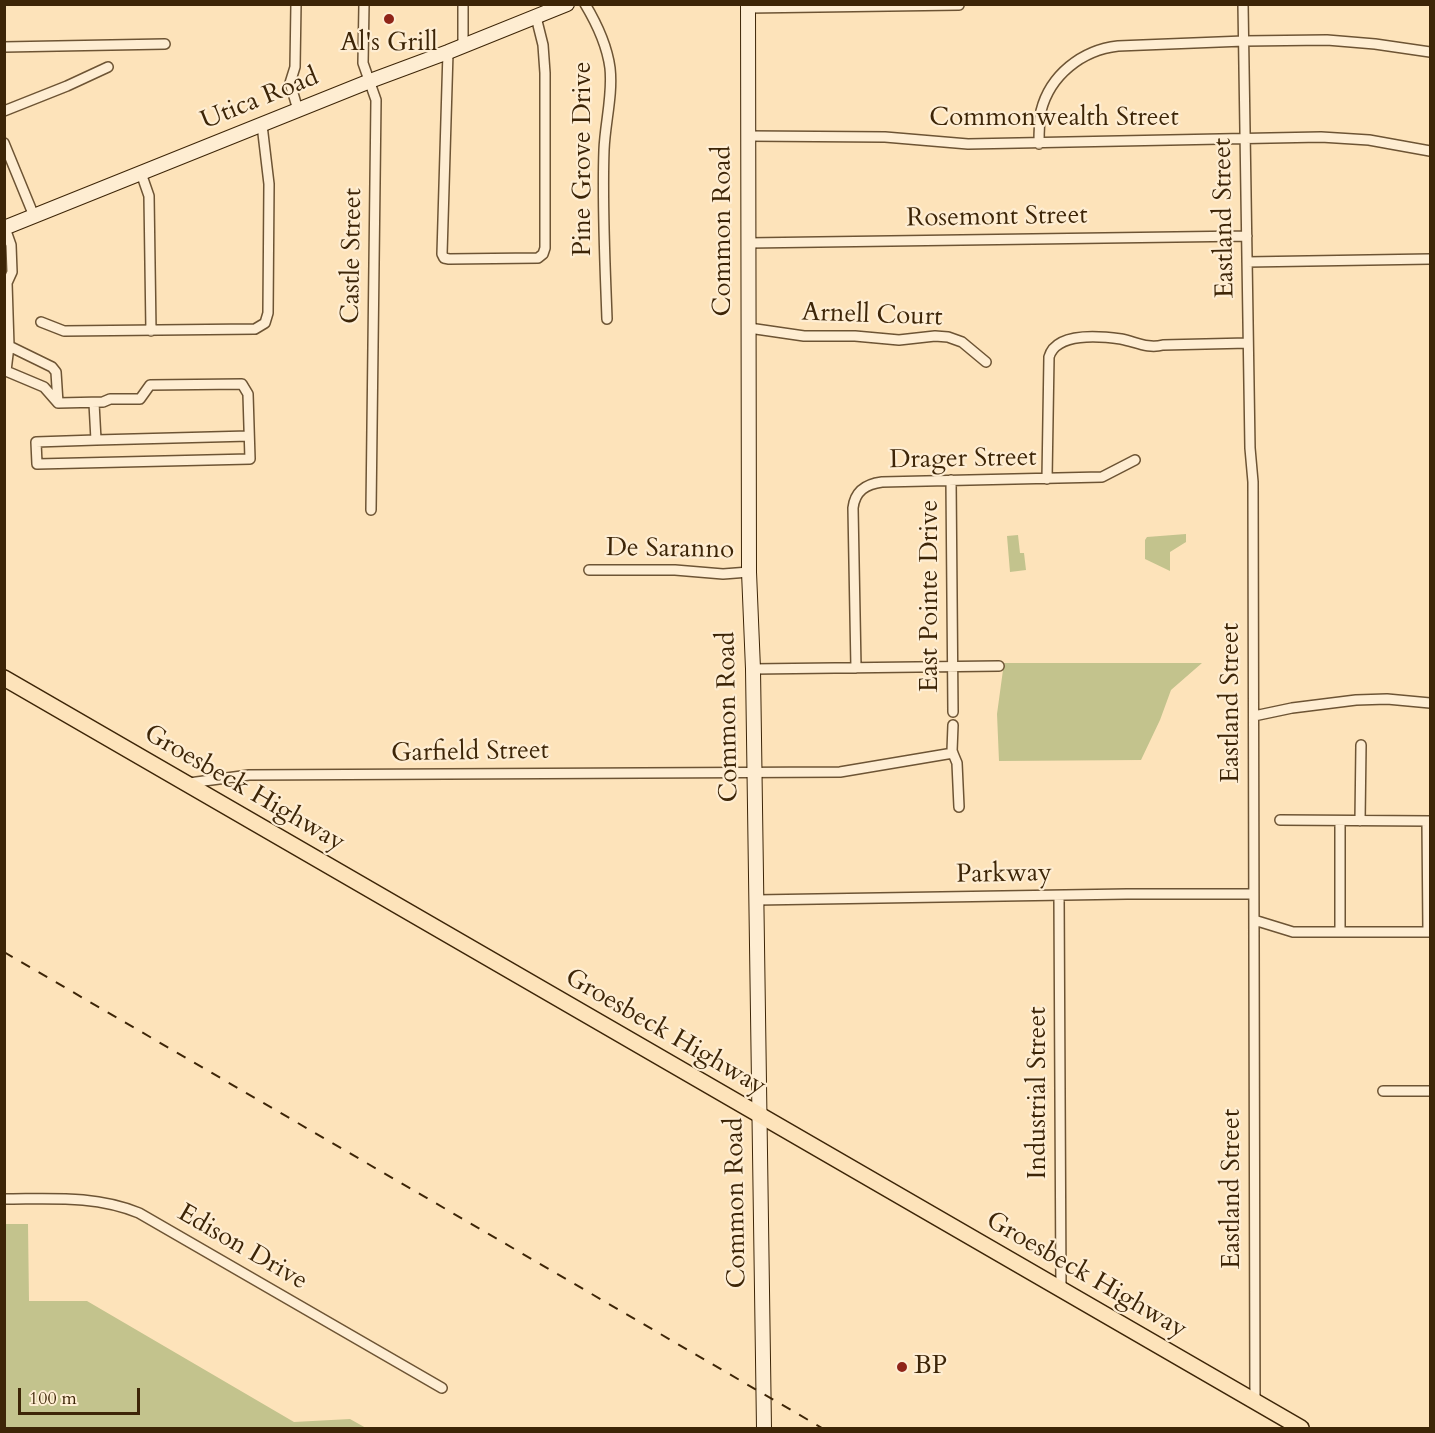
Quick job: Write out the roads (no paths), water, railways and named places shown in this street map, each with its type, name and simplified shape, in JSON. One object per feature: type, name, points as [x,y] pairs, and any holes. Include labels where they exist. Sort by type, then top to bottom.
[{"type":"main road","name":"Groesbeck Highway","points":[[4,678],[1301,1428]]},
{"type":"street","points":[[296,4],[295,67],[290,83],[298,110]]},
{"type":"street","name":"Castle Street","points":[[364,4],[363,63],[376,100],[371,510]]},
{"type":"street","points":[[463,4],[463,46]]},
{"type":"street","name":"Utica Road","points":[[5,228],[567,4]]},
{"type":"street","name":"Pine Grove Drive","points":[[585,4],[602,39],[609,66],[610,80],[604,150],[603,233],[608,319]]},
{"type":"street","name":"Eastland Street","points":[[1243,4],[1250,448],[1253,490],[1255,1402]]},
{"type":"street","points":[[748,6],[959,5]]},
{"type":"street","name":"Common Road","points":[[748,6],[749,572],[753,669],[765,1428]]},
{"type":"street","points":[[448,52],[440,248],[442,254],[449,260],[538,258],[543,254],[544,248],[545,73],[543,45],[536,18]]},
{"type":"street","points":[[1039,144],[1042,110],[1051,89],[1062,74],[1089,53],[1099,49],[1118,46],[1244,41],[1349,42],[1431,52]]},
{"type":"street","points":[[4,47],[165,44]]},
{"type":"street","points":[[4,111],[108,67]]},
{"type":"street","points":[[41,322],[64,331],[255,329],[265,324],[268,313],[269,184],[262,125]]},
{"type":"street","name":"Commonwealth Street","points":[[748,136],[885,137],[968,144],[1348,138],[1431,151]]},
{"type":"street","points":[[4,143],[34,216]]},
{"type":"street","points":[[141,173],[149,196],[151,331]]},
{"type":"street","points":[[5,228],[11,245],[12,272],[6,281],[9,346],[6,371],[44,387],[57,403]]},
{"type":"street","name":"Rosemont Street","points":[[748,243],[1247,236]]},
{"type":"street","points":[[1247,262],[1431,259]]},
{"type":"street","name":"Arnell Court","points":[[749,328],[804,336],[899,339],[935,336],[962,342],[986,362]]},
{"type":"street","points":[[1047,479],[1049,357],[1054,346],[1061,341],[1070,338],[1112,338],[1154,347],[1248,343]]},
{"type":"street","points":[[9,346],[52,367],[56,372],[57,403]]},
{"type":"street","points":[[57,403],[140,399],[150,385],[242,384],[248,394],[250,459],[37,464],[36,442],[249,436]]},
{"type":"street","points":[[94,403],[96,440]]},
{"type":"street","name":"Drager Street","points":[[856,668],[853,508],[861,489],[872,483],[1102,477],[1135,460]]},
{"type":"street","name":"East Pointe Drive","points":[[951,480],[952,712]]},
{"type":"street","name":"De Saranno","points":[[589,570],[675,570],[723,574],[749,572]]},
{"type":"street","points":[[753,669],[999,666]]},
{"type":"street","points":[[1254,716],[1356,699],[1431,703]]},
{"type":"street","points":[[953,725],[958,807]]},
{"type":"street","points":[[1360,821],[1361,745]]},
{"type":"street","name":"Garfield Street","points":[[187,784],[249,775],[840,772],[953,753]]},
{"type":"street","points":[[1254,920],[1293,932],[1429,932],[1429,822],[1280,820]]},
{"type":"street","points":[[1340,821],[1340,932]]},
{"type":"street","name":"Parkway","points":[[756,900],[1253,894]]},
{"type":"street","name":"Industrial Street","points":[[1059,896],[1061,1290]]},
{"type":"street","points":[[1383,1091],[1431,1091]]},
{"type":"street","name":"Edison Drive","points":[[4,1199],[99,1201],[139,1213],[442,1388]]},
{"type":"railway","points":[[4,952],[822,1428]]},
{"type":"place","name":"Al's Grill","points":[[389,19]]},
{"type":"place","name":"BP","points":[[902,1367]]}]
